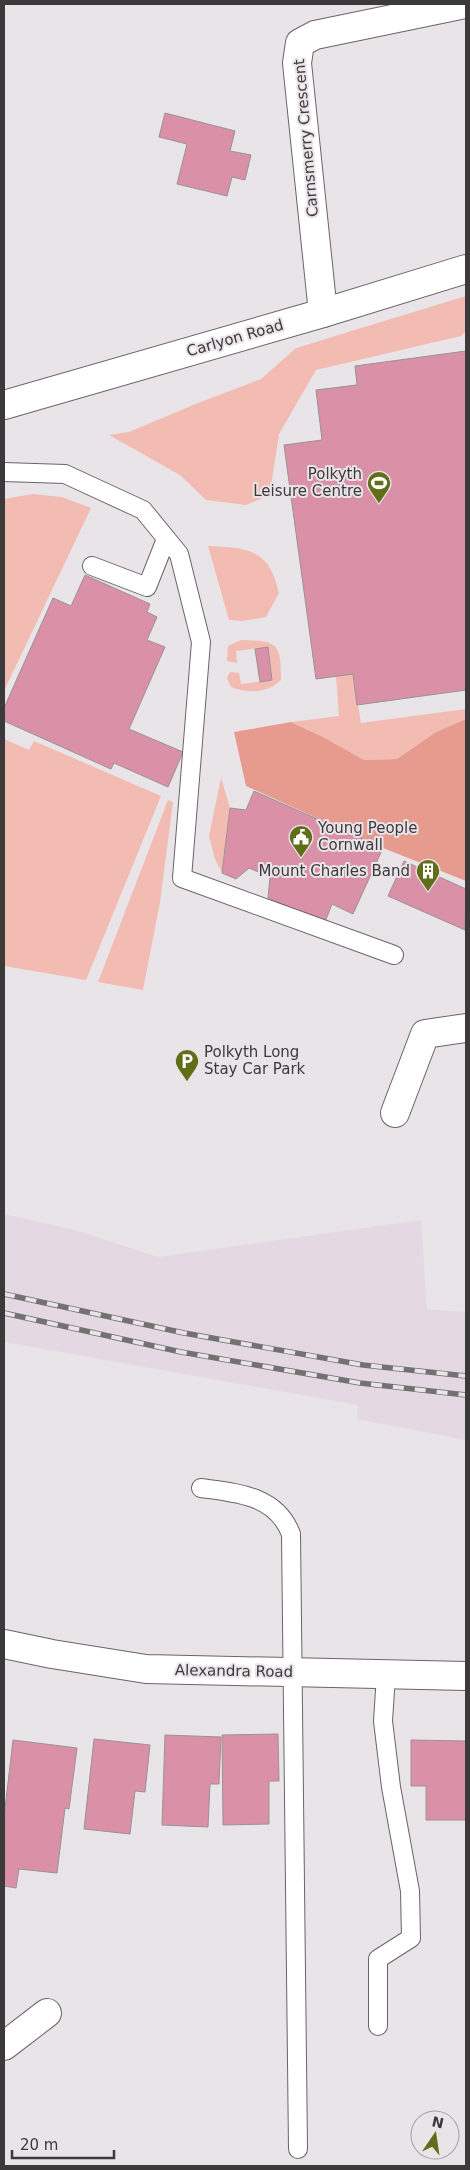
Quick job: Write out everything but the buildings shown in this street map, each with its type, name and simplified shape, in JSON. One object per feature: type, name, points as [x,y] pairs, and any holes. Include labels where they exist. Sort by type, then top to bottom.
[{"type":"street","name":"Carnsmerry Crescent","points":[[323,313],[297,63],[300,43],[315,35],[465,4]]},
{"type":"street","name":"Carlyon Road","points":[[4,405],[323,313],[466,269]]},
{"type":"street","points":[[395,1112],[425,1034],[466,1028]]},
{"type":"street","name":"Alexandra Road","points":[[4,1644],[52,1654],[146,1669],[466,1676]]},
{"type":"street","points":[[4,2046],[47,2013]]},
{"type":"lane","points":[[4,472],[65,474],[143,510],[179,554],[201,642],[182,878],[394,955]]},
{"type":"lane","points":[[92,566],[147,587],[166,538]]},
{"type":"lane","points":[[201,1488],[244,1495],[270,1505],[285,1519],[291,1534],[298,2149]]},
{"type":"lane","points":[[378,2026],[378,1959],[411,1938],[410,1891],[391,1787],[384,1721],[386,1675]]},
{"type":"shaded area","points":[[466,296],[466,331],[461,336],[316,370],[279,434],[271,486],[261,499],[246,505],[206,500],[180,475],[109,435],[129,432],[261,379],[296,348]]},
{"type":"shaded area","points":[[33,494],[62,497],[91,508],[4,691],[4,499]]},
{"type":"shaded area","points":[[208,546],[246,550],[263,559],[275,578],[279,593],[266,617],[242,621],[229,620]]},
{"type":"shaded area","points":[[241,640],[263,641],[275,646],[280,658],[281,680],[270,688],[258,691],[244,691],[231,687],[227,678],[230,672],[239,673],[241,684],[272,680],[268,647],[236,651],[237,663],[227,661],[228,646]]},
{"type":"shaded area","points":[[353,674],[361,723],[466,709],[466,719],[436,732],[397,759],[364,760],[291,722],[339,716],[336,676]]},
{"type":"shaded area","points":[[466,719],[466,881],[383,848],[246,786],[234,732],[291,722],[364,760],[397,759],[436,732]]},
{"type":"shaded area","points":[[4,739],[29,750],[34,741],[161,796],[86,980],[4,966]]},
{"type":"shaded area","points":[[221,778],[230,808],[222,873],[215,859],[209,836]]},
{"type":"shaded area","points":[[168,800],[173,802],[160,902],[143,990],[98,982]]},
{"type":"shaded area","points":[[4,1214],[75,1230],[158,1257],[421,1220],[427,1309],[466,1312],[466,1440],[357,1419],[358,1405],[4,1342]]},
{"type":"railway","points":[[4,1294],[184,1333],[363,1365],[466,1376]]},
{"type":"railway","points":[[4,1313],[181,1352],[360,1383],[466,1395]]},
{"type":"place","name":"Polkyth Leisure Centre","points":[[379,504]]},
{"type":"place","name":"Young People Cornwall","points":[[301,858]]},
{"type":"place","name":"Mount Charles Band","points":[[428,892]]},
{"type":"place","name":"Polkyth Long Stay Car Park","points":[[187,1082]]}]
